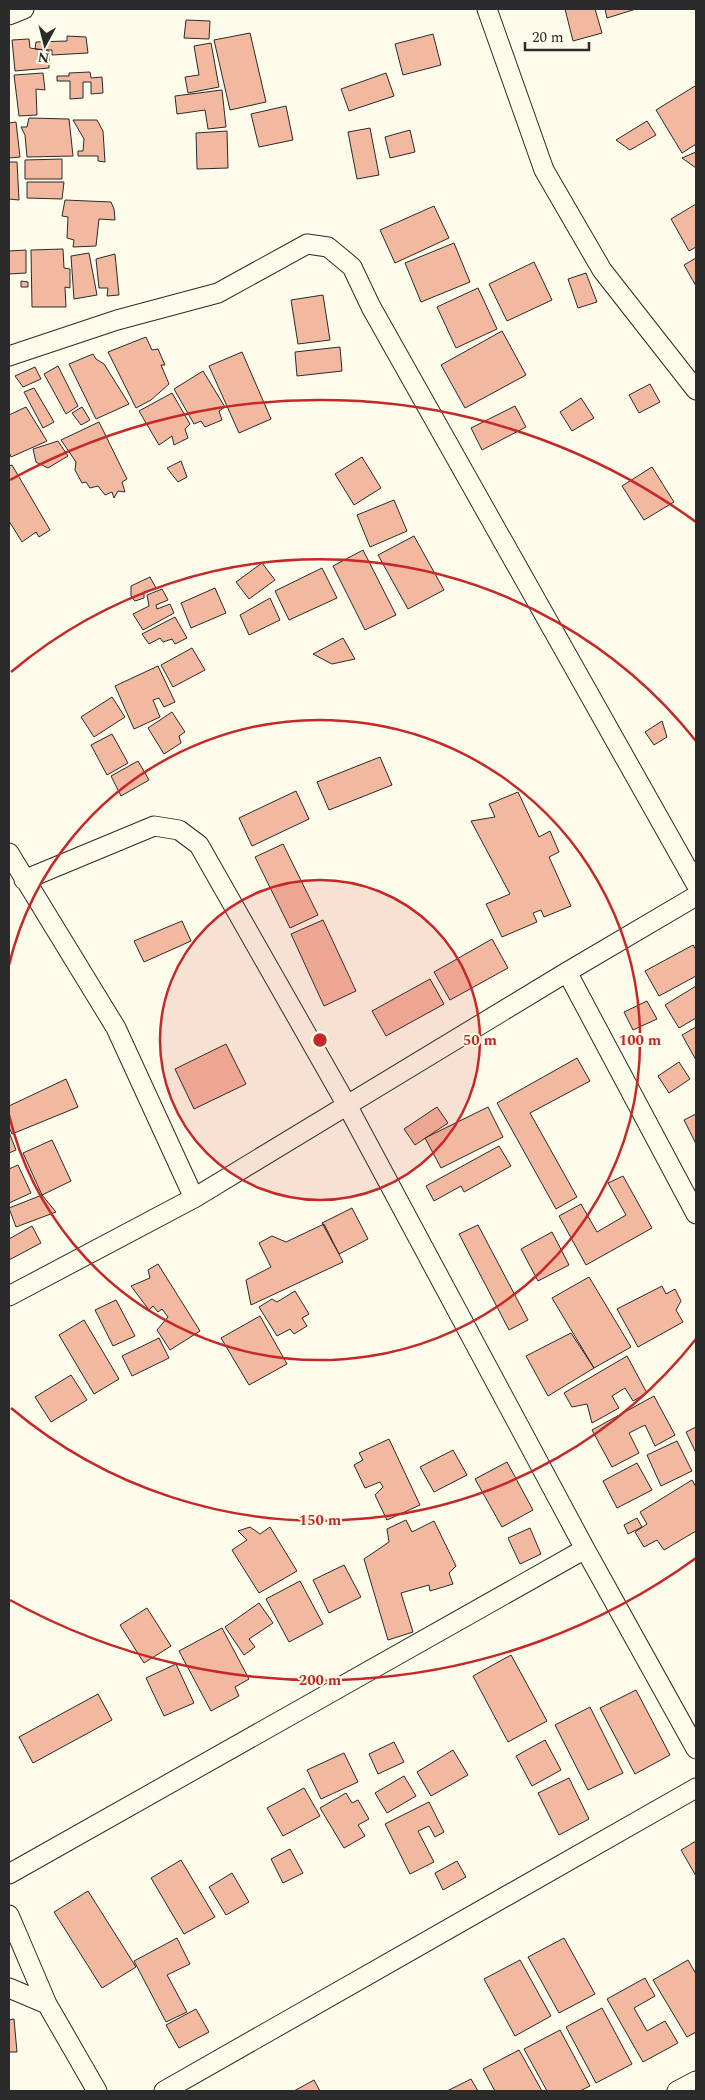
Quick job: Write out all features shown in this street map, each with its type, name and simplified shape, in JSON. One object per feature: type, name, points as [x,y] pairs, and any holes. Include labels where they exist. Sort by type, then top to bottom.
[{"type":"street","points":[[9,15],[24,9]]},
{"type":"street","points":[[487,9],[544,170],[602,270],[696,390]]},
{"type":"street","points":[[9,356],[117,320],[218,293],[307,244],[328,247],[352,267],[371,307],[696,884]]},
{"type":"street","points":[[24,880],[154,826],[179,830],[198,845],[348,1107],[586,1549],[696,1748]]},
{"type":"street","points":[[9,853],[116,1028],[194,1198]]},
{"type":"street","points":[[9,1296],[194,1198],[696,896]]},
{"type":"street","points":[[567,972],[693,1202]]},
{"type":"street","points":[[9,1874],[586,1549]]},
{"type":"street","points":[[164,2091],[696,1788]]},
{"type":"street","points":[[9,1915],[47,2004],[97,2091]]},
{"type":"street","points":[[9,1988],[47,2004]]},
{"type":"street","points":[[677,2091],[696,2081]]},
{"type":"building","points":[[565,9],[595,9],[602,33],[573,41]]},
{"type":"building","points":[[605,9],[636,9],[607,18]]},
{"type":"building","points":[[186,20],[210,21],[209,39],[184,38]]},
{"type":"building","points":[[250,33],[266,102],[230,110],[214,40]]},
{"type":"building","points":[[433,34],[441,65],[403,75],[395,44]]},
{"type":"building","points":[[67,36],[86,37],[88,53],[52,55],[52,50],[35,49],[36,42],[67,41]]},
{"type":"building","points":[[29,39],[30,48],[49,51],[49,68],[15,71],[12,40]]},
{"type":"building","points":[[211,43],[219,87],[188,93],[185,77],[199,75],[194,46]]},
{"type":"building","points":[[90,72],[91,78],[102,77],[103,93],[91,94],[91,82],[83,82],[83,98],[70,99],[70,81],[57,81],[57,76],[69,76],[69,73]]},
{"type":"building","points":[[43,73],[45,90],[36,89],[37,115],[19,116],[14,75]]},
{"type":"building","points":[[386,73],[394,96],[349,111],[341,89]]},
{"type":"building","points":[[695,86],[696,144],[682,153],[656,110]]},
{"type":"building","points":[[222,90],[226,127],[208,129],[205,110],[177,114],[175,96]]},
{"type":"building","points":[[286,106],[293,140],[259,147],[251,114]]},
{"type":"building","points":[[29,118],[69,119],[73,156],[27,157],[25,135],[21,127],[27,127]]},
{"type":"building","points":[[73,120],[97,120],[103,131],[105,162],[98,161],[98,156],[78,156],[78,151],[83,151],[84,139]]},
{"type":"building","points":[[647,121],[656,135],[630,150],[616,140]]},
{"type":"building","points":[[16,122],[20,157],[9,158],[9,123]]},
{"type":"building","points":[[370,128],[379,175],[357,179],[348,132]]},
{"type":"building","points":[[410,130],[415,152],[390,158],[385,137]]},
{"type":"building","points":[[227,131],[228,168],[197,169],[196,133]]},
{"type":"building","points":[[696,152],[696,168],[682,158]]},
{"type":"building","points":[[62,159],[62,179],[25,179],[25,160]]},
{"type":"building","points":[[9,162],[17,162],[19,200],[9,199]]},
{"type":"building","points":[[27,182],[64,182],[62,199],[27,198]]},
{"type":"building","points":[[65,200],[111,202],[115,220],[99,219],[96,246],[73,247],[74,240],[67,238],[68,217],[62,216]]},
{"type":"building","points":[[696,204],[696,247],[689,251],[671,219]]},
{"type":"building","points":[[434,206],[449,238],[395,263],[380,230]]},
{"type":"building","points":[[454,243],[470,282],[421,302],[405,263]]},
{"type":"building","points":[[63,249],[64,268],[70,269],[70,288],[65,287],[66,307],[32,307],[31,250]]},
{"type":"building","points":[[26,250],[26,273],[9,274],[9,251]]},
{"type":"building","points":[[89,253],[97,295],[74,299],[71,256]]},
{"type":"building","points":[[115,254],[119,295],[107,296],[108,288],[99,288],[96,259]]},
{"type":"building","points":[[696,258],[696,286],[684,265]]},
{"type":"building","points":[[534,262],[552,300],[507,321],[489,284]]},
{"type":"building","points":[[586,273],[597,302],[578,308],[568,279]]},
{"type":"building","points":[[21,281],[28,282],[28,287],[21,287]]},
{"type":"building","points":[[478,288],[497,329],[456,348],[437,307]]},
{"type":"building","points":[[323,295],[330,340],[298,344],[291,300]]},
{"type":"building","points":[[502,331],[526,375],[465,408],[441,365]]},
{"type":"building","points":[[146,337],[152,350],[158,349],[165,365],[161,365],[169,384],[151,400],[136,408],[108,352]]},
{"type":"building","points":[[340,347],[342,371],[297,376],[295,352]]},
{"type":"building","points":[[242,352],[271,419],[239,433],[209,366]]},
{"type":"building","points":[[93,354],[96,359],[104,364],[129,404],[96,419],[69,364]]},
{"type":"building","points":[[58,366],[78,406],[66,414],[44,374]]},
{"type":"building","points":[[35,367],[41,379],[23,387],[15,376]]},
{"type":"building","points":[[203,371],[225,407],[219,411],[222,420],[205,427],[201,421],[194,424],[174,389]]},
{"type":"building","points":[[650,384],[660,402],[639,413],[629,395]]},
{"type":"building","points":[[34,388],[54,422],[43,428],[24,392]]},
{"type":"building","points":[[172,393],[190,424],[185,429],[188,438],[174,445],[172,436],[159,445],[139,411]]},
{"type":"building","points":[[581,398],[594,418],[572,431],[560,412]]},
{"type":"building","points":[[515,406],[526,427],[482,450],[471,428]]},
{"type":"building","points":[[26,407],[47,441],[11,457],[9,452],[9,415]]},
{"type":"building","points":[[82,407],[90,420],[81,425],[72,413]]},
{"type":"building","points":[[99,422],[127,479],[122,482],[125,492],[118,491],[114,498],[112,492],[105,495],[98,486],[90,488],[86,482],[82,483],[75,470],[76,462],[61,440]]},
{"type":"building","points":[[58,441],[68,456],[48,468],[36,462],[33,449]]},
{"type":"building","points":[[362,457],[381,488],[354,505],[335,474]]},
{"type":"building","points":[[181,461],[187,477],[178,482],[167,468]]},
{"type":"building","points":[[12,465],[50,530],[39,537],[36,532],[22,542],[9,521],[9,466]]},
{"type":"building","points":[[652,467],[674,502],[644,520],[622,486]]},
{"type":"building","points":[[394,500],[407,531],[370,547],[357,515]]},
{"type":"building","points":[[414,536],[444,590],[408,609],[378,555]]},
{"type":"building","points":[[363,550],[396,615],[365,630],[333,566]]},
{"type":"building","points":[[262,563],[275,580],[249,599],[236,582]]},
{"type":"building","points":[[322,568],[337,598],[289,620],[275,591]]},
{"type":"building","points":[[150,577],[156,588],[144,592],[144,598],[135,601],[131,596],[131,586]]},
{"type":"building","points":[[215,588],[226,613],[191,628],[181,603]]},
{"type":"building","points":[[162,589],[168,600],[156,605],[157,609],[170,604],[174,613],[143,630],[133,614],[149,606],[147,595]]},
{"type":"building","points":[[270,598],[280,620],[249,635],[240,615]]},
{"type":"building","points":[[175,617],[187,638],[175,644],[172,639],[163,642],[160,638],[149,644],[142,634]]},
{"type":"building","points":[[343,638],[355,659],[332,664],[313,654]]},
{"type":"building","points":[[192,648],[205,670],[173,687],[161,665]]},
{"type":"building","points":[[158,666],[175,702],[164,707],[159,698],[153,700],[160,717],[134,729],[115,686]]},
{"type":"building","points":[[112,697],[125,717],[94,737],[81,717]]},
{"type":"building","points":[[172,712],[185,732],[179,736],[181,743],[164,754],[148,728]]},
{"type":"building","points":[[662,721],[667,737],[654,745],[645,732]]},
{"type":"building","points":[[112,734],[128,763],[107,775],[91,745]]},
{"type":"building","points":[[380,757],[392,785],[329,810],[317,782]]},
{"type":"building","points":[[138,761],[149,780],[121,796],[111,776]]},
{"type":"building","points":[[296,791],[309,819],[252,846],[239,818]]},
{"type":"building","points":[[518,792],[539,837],[550,831],[559,852],[549,857],[571,906],[544,917],[541,910],[533,913],[537,922],[502,937],[486,904],[510,894],[471,821],[495,817],[489,804]]},
{"type":"building","points":[[283,844],[318,915],[290,928],[255,857]]},
{"type":"building","points":[[323,920],[356,991],[324,1006],[291,934]]},
{"type":"building","points":[[182,921],[191,941],[144,962],[134,941]]},
{"type":"building","points":[[492,939],[508,968],[450,1000],[434,972]]},
{"type":"building","points":[[693,945],[696,950],[696,976],[659,996],[645,971]]},
{"type":"building","points":[[430,979],[444,1004],[386,1036],[372,1011]]},
{"type":"building","points":[[696,986],[696,1018],[679,1028],[665,1005]]},
{"type":"building","points":[[647,1001],[657,1019],[633,1030],[624,1012]]},
{"type":"building","points":[[696,1027],[696,1060],[682,1035]]},
{"type":"building","points":[[226,1044],[246,1084],[194,1109],[175,1069]]},
{"type":"building","points":[[577,1058],[590,1081],[530,1113],[577,1197],[556,1209],[497,1103]]},
{"type":"building","points":[[679,1062],[690,1079],[669,1093],[658,1076]]},
{"type":"building","points":[[66,1079],[78,1107],[12,1134],[9,1127],[9,1106]]},
{"type":"building","points":[[437,1107],[448,1123],[415,1145],[404,1129]]},
{"type":"building","points":[[488,1107],[503,1137],[441,1168],[425,1138]]},
{"type":"building","points":[[696,1114],[696,1144],[684,1120]]},
{"type":"building","points":[[9,1132],[16,1150],[9,1153]]},
{"type":"building","points":[[52,1140],[71,1181],[42,1195],[23,1153]]},
{"type":"building","points":[[499,1146],[511,1166],[464,1192],[461,1186],[434,1201],[426,1186]]},
{"type":"building","points":[[18,1165],[31,1193],[9,1203],[9,1169]]},
{"type":"building","points":[[623,1176],[652,1228],[586,1265],[559,1216],[581,1204],[597,1232],[626,1215],[608,1183]]},
{"type":"building","points":[[42,1195],[56,1212],[16,1227],[9,1208]]},
{"type":"building","points":[[352,1208],[368,1239],[339,1254],[322,1223]]},
{"type":"building","points":[[324,1224],[343,1262],[251,1305],[246,1280],[271,1267],[259,1243],[272,1236],[286,1242]]},
{"type":"building","points":[[478,1225],[528,1320],[509,1330],[459,1234]]},
{"type":"building","points":[[32,1226],[41,1243],[9,1260],[9,1239]]},
{"type":"building","points":[[552,1232],[569,1265],[538,1281],[521,1249]]},
{"type":"building","points":[[158,1264],[200,1331],[170,1350],[157,1330],[168,1317],[162,1309],[158,1312],[153,1306],[149,1310],[131,1286],[150,1278],[148,1270]]},
{"type":"building","points":[[589,1277],[631,1347],[594,1368],[552,1298]]},
{"type":"building","points":[[662,1286],[666,1294],[675,1289],[681,1301],[676,1310],[683,1322],[638,1347],[617,1309]]},
{"type":"building","points":[[295,1291],[309,1314],[302,1318],[307,1326],[294,1334],[290,1329],[277,1336],[259,1307],[272,1299],[277,1302]]},
{"type":"building","points":[[116,1300],[135,1336],[113,1346],[95,1310]]},
{"type":"building","points":[[260,1316],[287,1364],[249,1385],[221,1338]]},
{"type":"building","points":[[84,1320],[119,1379],[94,1394],[59,1335]]},
{"type":"building","points":[[571,1333],[594,1368],[548,1396],[526,1356]]},
{"type":"building","points":[[159,1338],[169,1358],[132,1376],[122,1356]]},
{"type":"building","points":[[627,1356],[647,1393],[633,1401],[625,1388],[612,1396],[619,1408],[592,1423],[587,1404],[572,1407],[564,1393]]},
{"type":"building","points":[[71,1375],[87,1400],[51,1422],[35,1397]]},
{"type":"building","points":[[654,1396],[675,1435],[655,1446],[645,1425],[629,1433],[639,1453],[612,1467],[592,1430]]},
{"type":"building","points":[[696,1427],[696,1453],[686,1432]]},
{"type":"building","points":[[389,1439],[420,1505],[387,1520],[375,1495],[383,1487],[380,1482],[365,1488],[354,1465],[363,1460],[359,1453]]},
{"type":"building","points":[[677,1441],[692,1471],[661,1486],[647,1455]]},
{"type":"building","points":[[453,1450],[467,1475],[434,1492],[420,1467]]},
{"type":"building","points":[[507,1462],[533,1510],[502,1527],[475,1479]]},
{"type":"building","points":[[637,1463],[652,1490],[617,1508],[603,1481]]},
{"type":"building","points":[[692,1480],[696,1487],[696,1531],[664,1550],[657,1540],[644,1547],[635,1532],[647,1524],[640,1512]]},
{"type":"building","points":[[637,1518],[642,1527],[628,1534],[624,1525]]},
{"type":"building","points":[[406,1520],[412,1532],[434,1521],[456,1566],[449,1573],[453,1584],[430,1591],[429,1585],[401,1593],[413,1632],[388,1640],[364,1559],[389,1542],[387,1529]]},
{"type":"building","points":[[250,1527],[260,1534],[270,1527],[297,1571],[259,1593],[232,1550],[247,1540],[238,1531]]},
{"type":"building","points":[[530,1528],[541,1554],[520,1564],[508,1538]]},
{"type":"building","points":[[344,1565],[361,1597],[329,1613],[313,1580]]},
{"type":"building","points":[[300,1581],[323,1624],[289,1642],[266,1599]]},
{"type":"building","points":[[259,1603],[273,1623],[249,1639],[255,1647],[244,1655],[225,1627]]},
{"type":"building","points":[[147,1608],[171,1646],[144,1663],[120,1625]]},
{"type":"building","points":[[222,1628],[249,1679],[235,1687],[239,1696],[211,1711],[179,1651]]},
{"type":"building","points":[[511,1655],[547,1721],[508,1742],[473,1676]]},
{"type":"building","points":[[176,1664],[194,1703],[164,1716],[146,1678]]},
{"type":"building","points":[[636,1690],[670,1755],[635,1774],[600,1708]]},
{"type":"building","points":[[98,1694],[112,1720],[33,1763],[19,1737]]},
{"type":"building","points":[[590,1707],[623,1773],[588,1790],[555,1725]]},
{"type":"building","points":[[545,1740],[561,1770],[532,1786],[516,1756]]},
{"type":"building","points":[[394,1742],[404,1762],[378,1774],[369,1754]]},
{"type":"building","points":[[453,1750],[468,1775],[431,1796],[417,1772]]},
{"type":"building","points":[[344,1753],[358,1782],[321,1799],[307,1770]]},
{"type":"building","points":[[404,1776],[416,1796],[387,1813],[375,1793]]},
{"type":"building","points":[[569,1778],[589,1819],[559,1835],[538,1793]]},
{"type":"building","points":[[304,1788],[320,1816],[283,1836],[267,1808]]},
{"type":"building","points":[[346,1793],[352,1803],[358,1800],[369,1819],[358,1825],[365,1836],[344,1848],[320,1808]]},
{"type":"building","points":[[429,1802],[444,1832],[435,1837],[429,1826],[418,1831],[434,1862],[410,1874],[385,1824]]},
{"type":"building","points":[[696,1841],[696,1876],[681,1850]]},
{"type":"building","points":[[290,1849],[303,1873],[283,1883],[271,1859]]},
{"type":"building","points":[[181,1860],[215,1917],[184,1934],[151,1878]]},
{"type":"building","points":[[457,1861],[466,1877],[443,1890],[435,1873]]},
{"type":"building","points":[[232,1873],[249,1902],[226,1915],[209,1887]]},
{"type":"building","points":[[88,1891],[136,1967],[102,1988],[54,1912]]},
{"type":"building","points":[[177,1938],[190,1964],[167,1975],[187,2012],[166,2022],[134,1961]]},
{"type":"building","points":[[564,1938],[595,1994],[559,2013],[528,1957]]},
{"type":"building","points":[[520,1960],[551,2016],[515,2036],[484,1979]]},
{"type":"building","points":[[688,1960],[696,1974],[696,2032],[687,2037],[653,1980]]},
{"type":"building","points":[[645,1978],[655,1996],[634,2008],[647,2031],[665,2021],[678,2043],[643,2062],[607,1999]]},
{"type":"building","points":[[602,2008],[632,2064],[596,2083],[566,2027]]},
{"type":"building","points":[[196,2009],[209,2032],[179,2048],[166,2025]]},
{"type":"building","points":[[14,2019],[17,2052],[9,2052],[9,2020]]},
{"type":"building","points":[[560,2030],[590,2086],[580,2091],[547,2091],[524,2049]]},
{"type":"building","points":[[519,2050],[542,2091],[495,2091],[483,2069]]},
{"type":"building","points":[[471,2079],[478,2091],[447,2091]]},
{"type":"building","points":[[314,2080],[320,2091],[294,2091]]}]
